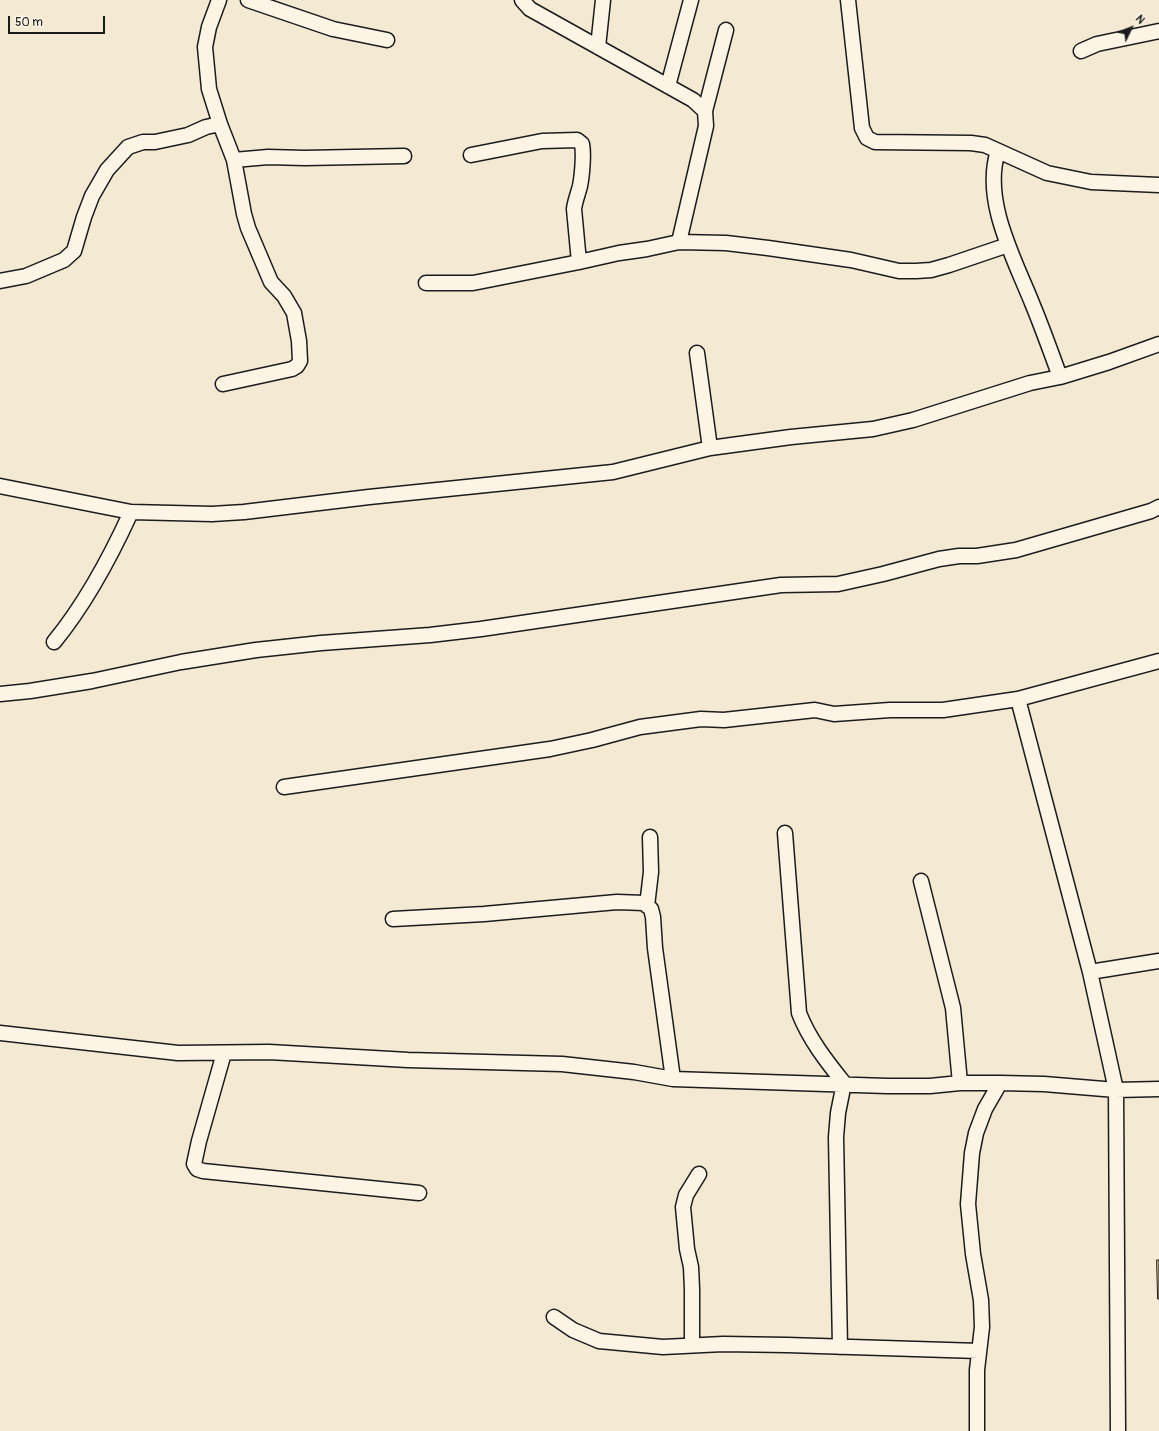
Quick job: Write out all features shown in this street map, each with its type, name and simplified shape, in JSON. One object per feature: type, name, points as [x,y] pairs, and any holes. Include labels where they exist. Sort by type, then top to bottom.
[{"type":"street","points":[[219,0],[209,27],[205,47],[209,89],[220,124],[234,160],[248,228],[271,282],[284,296],[294,312],[299,341],[300,362],[292,369],[222,384]]},
{"type":"street","points":[[248,0],[334,29],[387,40]]},
{"type":"street","points":[[522,0],[530,9],[693,100],[705,111]]},
{"type":"street","points":[[598,47],[603,0]]},
{"type":"street","points":[[668,86],[692,0]]},
{"type":"street","points":[[848,0],[862,128],[867,138],[875,142],[971,143],[985,145],[1047,173],[1091,182],[1159,185]]},
{"type":"street","points":[[679,242],[706,126],[705,111],[726,30]]},
{"type":"street","points":[[1081,51],[1097,44],[1159,32]]},
{"type":"street","points":[[0,281],[26,276],[64,260],[74,252],[92,196],[107,170],[128,147],[143,142],[155,142],[188,135],[206,127],[220,124]]},
{"type":"street","points":[[471,155],[542,141],[577,140],[582,144],[583,151],[580,186],[575,200],[574,209],[579,262]]},
{"type":"street","points":[[998,151],[995,160],[994,186],[996,204],[1008,245],[1060,377]]},
{"type":"street","points":[[234,160],[268,157],[306,158],[404,156]]},
{"type":"street","points":[[426,283],[473,283],[679,242],[726,243],[768,248],[851,260],[899,271],[931,270],[1008,245]]},
{"type":"street","points":[[0,486],[131,512],[212,514],[244,512],[369,497],[613,472],[710,448],[873,429],[913,420],[1030,383],[1060,377],[1109,362],[1159,344]]},
{"type":"street","points":[[697,353],[710,448]]},
{"type":"street","points":[[0,694],[30,691],[84,682],[181,662],[256,650],[321,643],[430,635],[481,629],[781,585],[838,584],[939,559],[959,556],[977,556],[1016,550],[1152,511],[1159,507]]},
{"type":"street","points":[[54,642],[70,622],[102,571],[131,512]]},
{"type":"street","points":[[284,787],[550,749],[592,740],[640,727],[701,719],[724,720],[815,710],[834,714],[890,710],[943,710],[1018,699],[1159,661]]},
{"type":"street","points":[[1018,699],[1090,972],[1116,1090],[1118,1431]]},
{"type":"street","points":[[785,833],[799,1013],[803,1024],[813,1040],[829,1065],[844,1084],[838,1113],[836,1137],[840,1347]]},
{"type":"street","points":[[647,906],[651,872],[650,837]]},
{"type":"street","points":[[921,881],[953,1008],[960,1083]]},
{"type":"street","points":[[393,919],[484,914],[617,902],[644,903],[651,909],[653,917],[657,963],[673,1079]]},
{"type":"street","points":[[1090,972],[1159,960]]},
{"type":"street","points":[[0,1033],[178,1053],[269,1052],[408,1060],[562,1064],[634,1072],[673,1079],[887,1086],[1000,1083],[1044,1084],[1116,1090],[1159,1089]]},
{"type":"street","points":[[224,1053],[199,1141],[194,1164],[197,1169],[203,1171],[418,1193]]},
{"type":"street","points":[[977,1431],[977,1370],[982,1327],[981,1300],[973,1254],[968,1204],[972,1153],[976,1132],[985,1109],[1000,1083]]},
{"type":"street","points":[[692,1345],[691,1267],[687,1249],[683,1207],[686,1195],[699,1174]]},
{"type":"street","points":[[554,1317],[573,1330],[599,1341],[663,1347],[692,1345],[780,1345],[979,1351]]},
{"type":"building","points":[[1157,1260],[1159,1260],[1159,1299],[1158,1299]]}]
